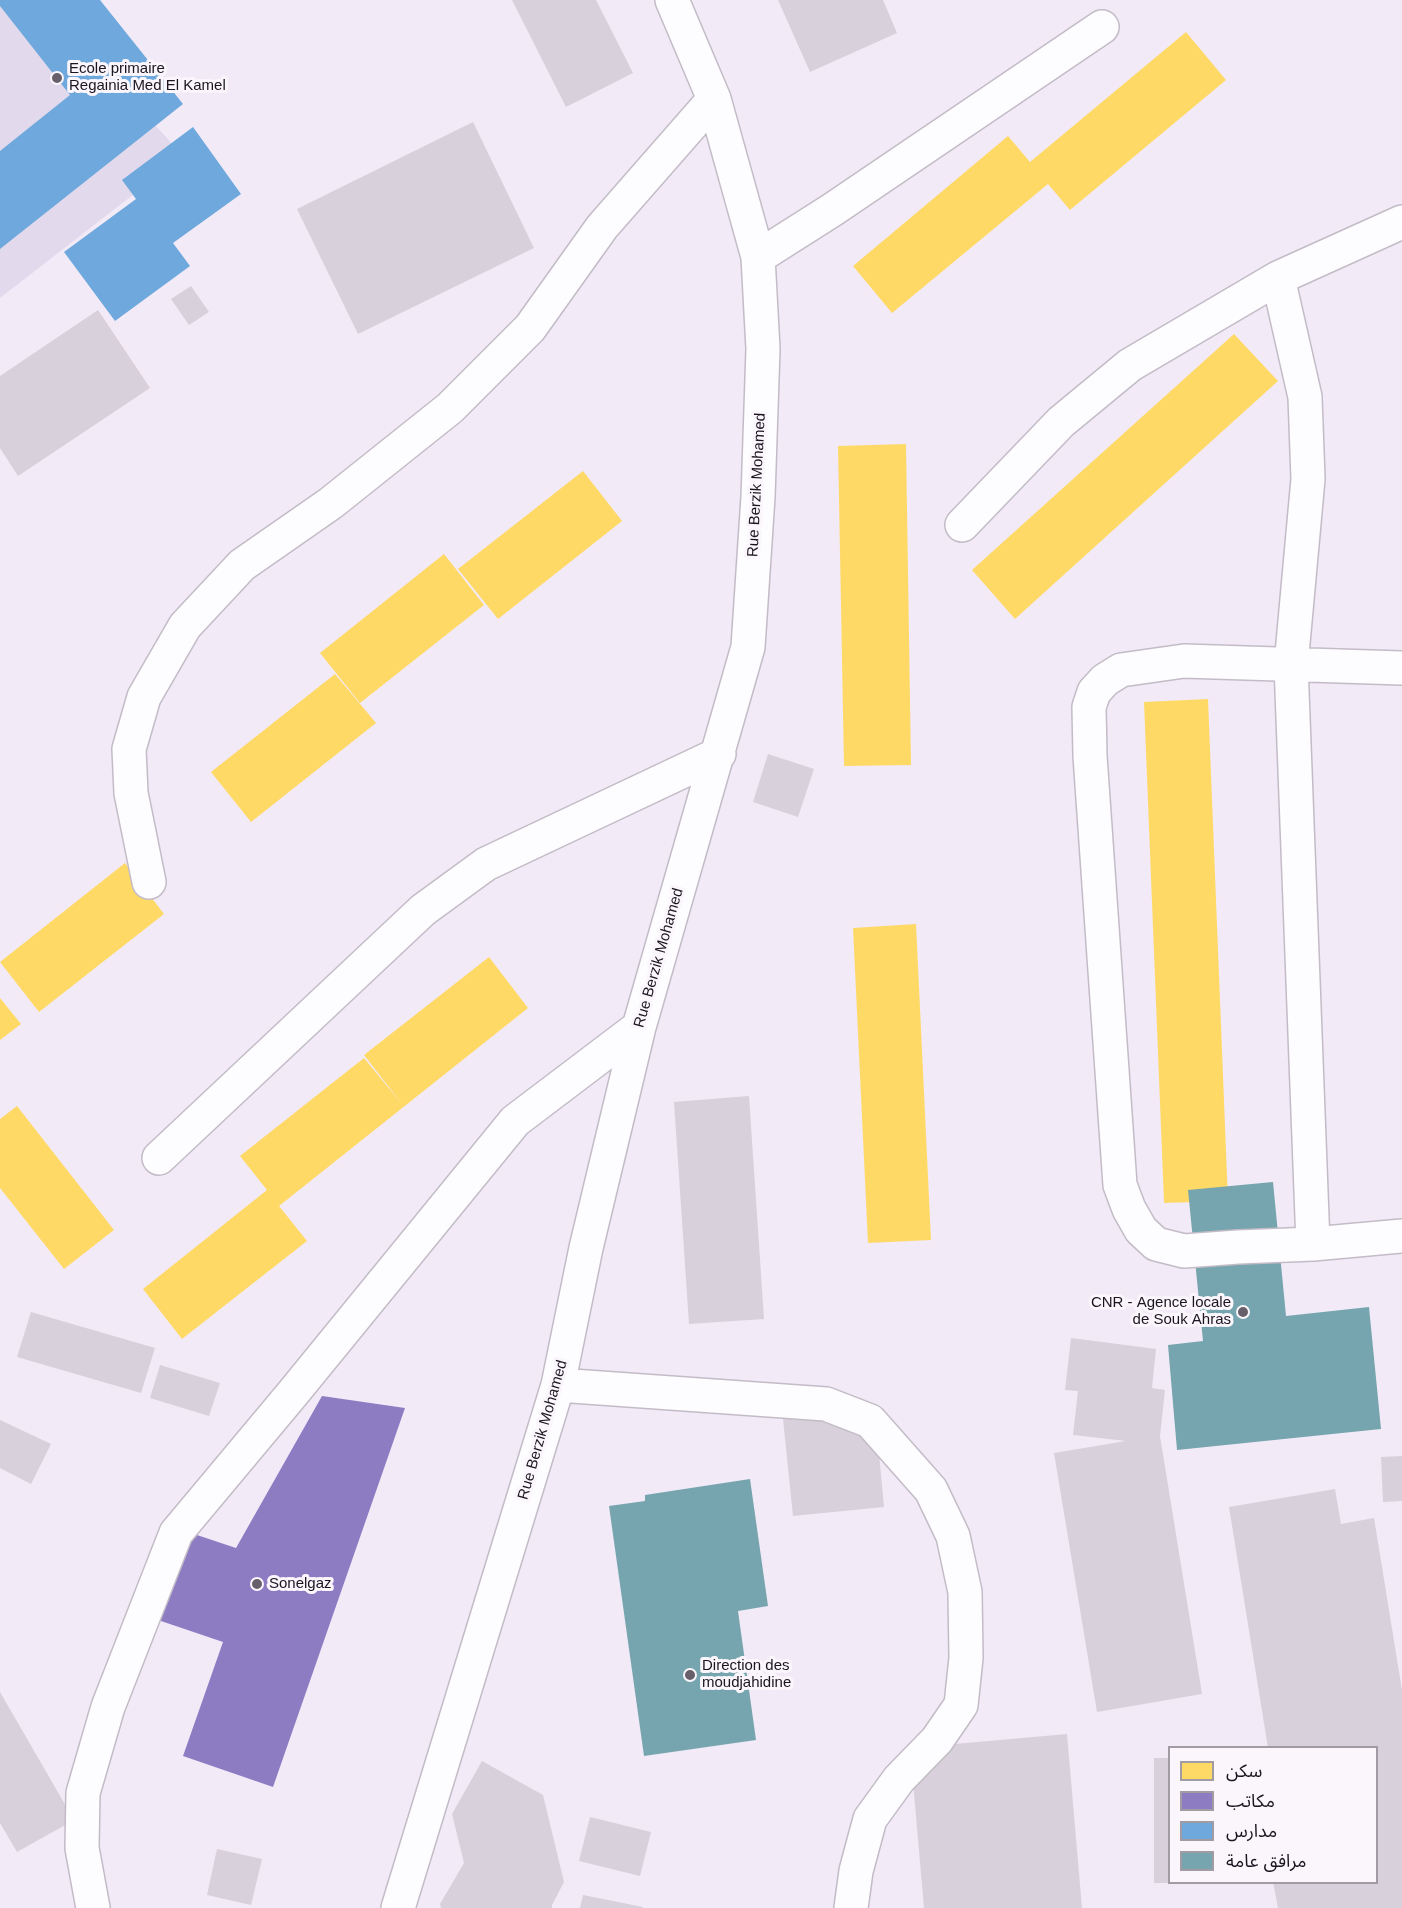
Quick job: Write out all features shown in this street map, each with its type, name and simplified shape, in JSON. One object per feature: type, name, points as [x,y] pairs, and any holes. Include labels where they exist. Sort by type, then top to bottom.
[{"type":"street","name":"Rue Berzik Mohamed","points":[[398,1908],[558,1385],[586,1248],[639,1027],[748,647],[758,497],[763,349],[758,257],[714,99],[672,0]]},
{"type":"street","points":[[758,257],[851,197],[1102,27]]},
{"type":"street","points":[[149,882],[131,794],[129,749],[144,697],[185,626],[242,565],[331,503],[450,408],[530,328],[602,227],[714,99]]},
{"type":"street","points":[[962,525],[1061,422],[1130,365],[1278,278],[1402,222]]},
{"type":"street","points":[[1278,278],[1305,397],[1308,479],[1291,665],[1313,1244]]},
{"type":"street","points":[[1402,668],[1184,661],[1121,670],[1105,680],[1094,692],[1089,707],[1090,756],[1120,1185],[1129,1209],[1141,1230],[1156,1244],[1184,1251],[1313,1244],[1402,1236]]},
{"type":"street","points":[[159,1158],[423,910],[486,864],[719,754]]},
{"type":"street","points":[[93,1908],[82,1848],[83,1793],[108,1707],[176,1533],[293,1394],[515,1121],[639,1027]]},
{"type":"street","points":[[558,1385],[826,1404],[870,1421],[932,1490],[953,1536],[965,1592],[966,1658],[961,1705],[937,1740],[899,1779],[870,1819],[856,1871],[851,1908]]},
{"type":"shaded area","name":"Ecole primaire Regainia Med El Kamel","points":[[0,0],[43,0],[183,156],[0,298]]},
{"type":"building: سكن","points":[[1186,32],[1226,80],[1070,210],[1048,184],[892,313],[853,266],[1008,136],[1030,162]]},
{"type":"building: سكن","points":[[1234,334],[1278,381],[1015,619],[972,570]]},
{"type":"building: سكن","points":[[906,444],[911,765],[844,766],[838,446]]},
{"type":"building: سكن","points":[[583,471],[622,521],[498,619],[458,569]]},
{"type":"building: سكن","points":[[444,554],[484,605],[360,703],[320,653]]},
{"type":"building: سكن","points":[[335,674],[376,723],[251,822],[211,772]]},
{"type":"building: سكن","points":[[1208,699],[1228,1201],[1164,1203],[1144,702]]},
{"type":"building: سكن","points":[[125,863],[164,914],[39,1012],[0,962]]},
{"type":"building: سكن","points":[[916,924],[931,1240],[868,1243],[853,928]]},
{"type":"building: سكن","points":[[489,957],[528,1008],[279,1206],[307,1241],[182,1339],[143,1289],[267,1190],[240,1156],[364,1058],[402,1104],[364,1055]]},
{"type":"building: سكن","points":[[0,998],[21,1024],[0,1040]]},
{"type":"building: سكن","points":[[17,1106],[114,1230],[64,1269],[0,1188],[0,1119]]},
{"type":"building: مكاتب","name":"Sonelgaz","points":[[322,1396],[405,1408],[273,1787],[183,1756],[223,1642],[158,1620],[188,1532],[236,1548]]},
{"type":"building: مدارس","points":[[0,0],[100,0],[183,104],[0,249],[0,151],[70,95],[0,6]]},
{"type":"building: مدارس","points":[[193,127],[241,194],[173,243],[190,266],[115,321],[64,252],[136,199],[122,180]]},
{"type":"building: مرافق عامة","name":"CNR - Agence locale de Souk Ahras","points":[[1273,1182],[1286,1316],[1369,1307],[1381,1429],[1177,1450],[1168,1345],[1203,1341],[1188,1190]]},
{"type":"building: مرافق عامة","name":"Direction des moudjahidine","points":[[750,1479],[768,1606],[738,1611],[756,1740],[644,1756],[609,1506],[645,1501],[645,1495]]},
{"type":"building: أخرى","points":[[512,0],[596,0],[633,73],[566,107]]},
{"type":"building: أخرى","points":[[778,0],[883,0],[897,33],[810,72]]},
{"type":"building: أخرى","points":[[473,122],[534,248],[358,334],[297,209]]},
{"type":"building: أخرى","points":[[191,286],[209,312],[189,325],[171,299]]},
{"type":"building: أخرى","points":[[98,310],[150,388],[18,476],[0,448],[0,376]]},
{"type":"building: أخرى","points":[[768,754],[814,769],[798,817],[753,802]]},
{"type":"building: أخرى","points":[[749,1096],[764,1319],[689,1324],[674,1102]]},
{"type":"building: أخرى","points":[[31,1312],[155,1348],[141,1393],[17,1357]]},
{"type":"building: أخرى","points":[[1071,1338],[1156,1349],[1152,1388],[1165,1390],[1160,1436],[1202,1694],[1097,1712],[1054,1453],[1126,1441],[1073,1435],[1078,1391],[1065,1390]]},
{"type":"building: أخرى","points":[[160,1365],[220,1383],[209,1416],[150,1398]]},
{"type":"building: أخرى","points":[[875,1411],[884,1507],[793,1516],[783,1419]]},
{"type":"building: أخرى","points":[[0,1420],[51,1444],[31,1484],[0,1468]]},
{"type":"building: أخرى","points":[[1402,1456],[1402,1501],[1383,1502],[1381,1457]]},
{"type":"building: أخرى","points":[[1335,1489],[1341,1524],[1374,1518],[1402,1690],[1402,1908],[1278,1908],[1273,1884],[1378,1884],[1378,1746],[1268,1746],[1229,1507]]},
{"type":"building: أخرى","points":[[0,1692],[74,1820],[17,1852],[0,1823]]},
{"type":"building: أخرى","points":[[1067,1734],[1082,1908],[924,1908],[910,1748]]},
{"type":"building: أخرى","points":[[1154,1758],[1168,1758],[1168,1883],[1154,1883]]},
{"type":"building: أخرى","points":[[482,1761],[543,1795],[564,1882],[552,1908],[441,1908],[440,1904],[464,1863],[452,1814]]},
{"type":"building: أخرى","points":[[590,1817],[651,1832],[640,1876],[579,1861]]},
{"type":"building: أخرى","points":[[217,1849],[262,1859],[251,1905],[207,1895]]},
{"type":"building: أخرى","points":[[583,1895],[643,1907],[580,1908]]},
{"type":"place","name":"Ecole primaire Regainia Med El Kamel","points":[[57,78]]},
{"type":"place","name":"CNR - Agence locale de Souk Ahras","points":[[1243,1312]]},
{"type":"place","name":"Sonelgaz","points":[[257,1584]]},
{"type":"place","name":"Direction des moudjahidine","points":[[690,1675]]}]
